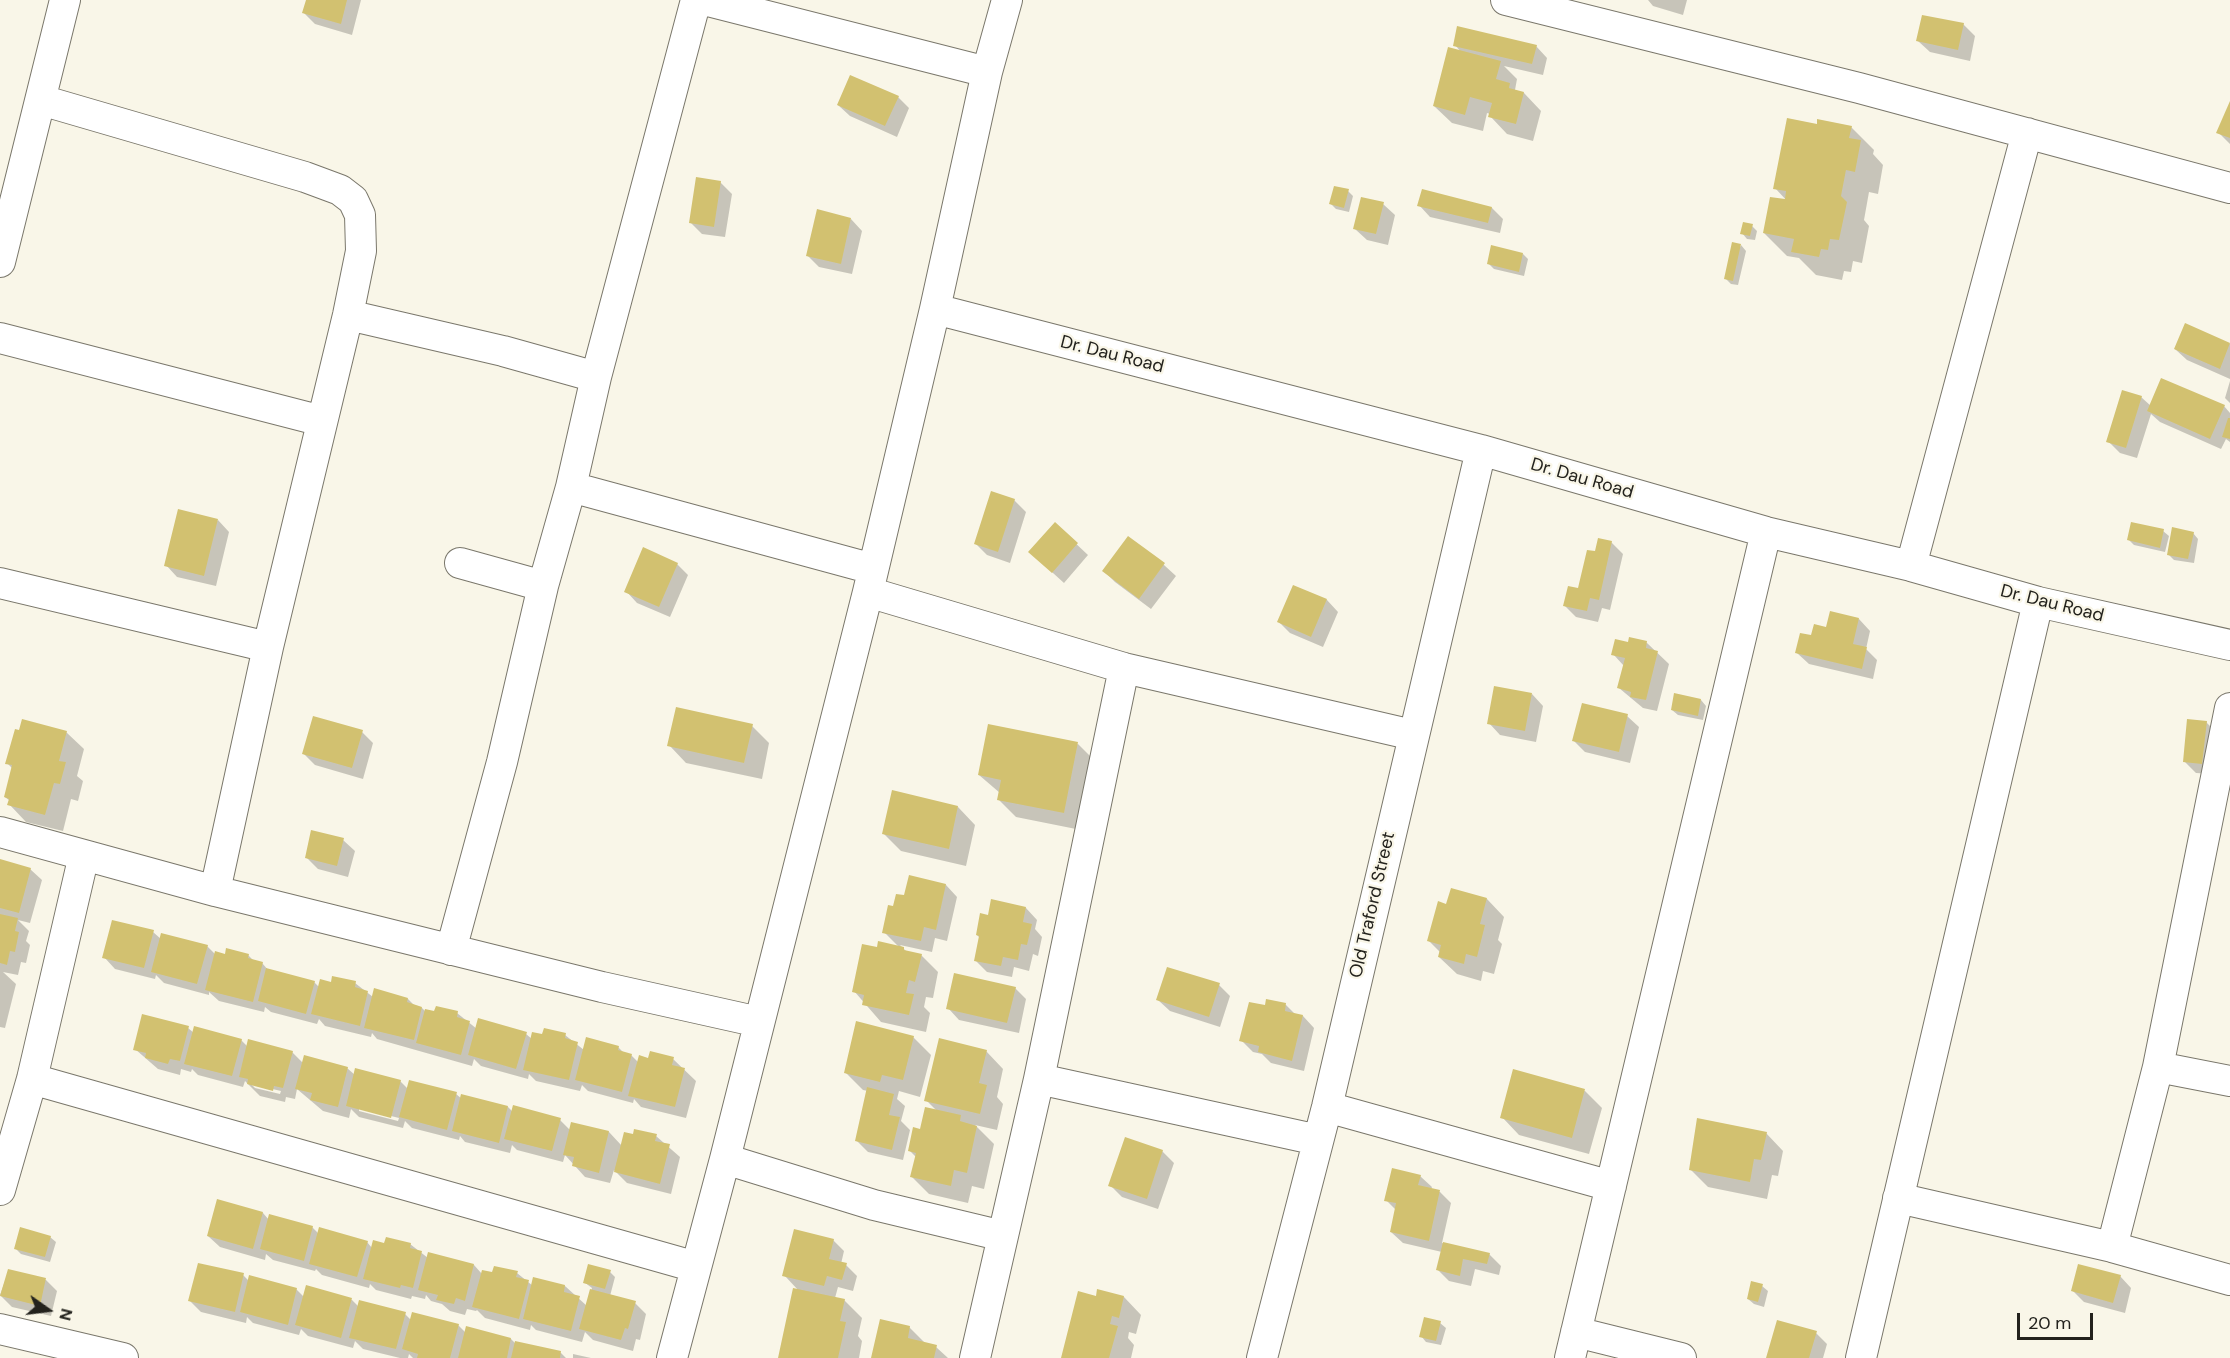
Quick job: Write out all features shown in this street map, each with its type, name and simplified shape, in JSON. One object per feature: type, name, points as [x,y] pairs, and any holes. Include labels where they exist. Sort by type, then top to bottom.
[{"type":"street","points":[[0,262],[65,0]]},
{"type":"street","points":[[451,950],[502,762],[543,586],[571,487],[597,377],[696,0]]},
{"type":"street","points":[[704,0],[987,72]]},
{"type":"street","points":[[672,1358],[725,1159],[871,580],[987,72],[1007,0]]},
{"type":"street","points":[[1506,0],[1849,85],[2230,188]]},
{"type":"street","points":[[41,100],[304,177],[340,190],[353,200],[360,214],[361,251],[348,315],[268,647],[215,891]]},
{"type":"street","points":[[1911,566],[2027,132]]},
{"type":"street","name":"Dr. Dau Road","points":[[934,309],[1481,450],[1766,532],[1911,566],[2038,602],[2230,645]]},
{"type":"street","points":[[348,315],[503,351],[597,377]]},
{"type":"street","points":[[0,338],[322,421]]},
{"type":"street","name":"Old Traford Street","points":[[1262,1358],[1326,1107],[1481,450]]},
{"type":"street","points":[[571,487],[871,580],[1124,668],[1413,735]]},
{"type":"street","points":[[1681,1358],[1573,1345],[1766,532]]},
{"type":"street","points":[[460,563],[543,586]]},
{"type":"street","points":[[0,583],[268,647]]},
{"type":"street","points":[[1861,1358],[2038,602]]},
{"type":"street","points":[[975,1358],[1039,1079],[1124,668]]},
{"type":"street","points":[[2112,1247],[2158,1067],[2230,708]]},
{"type":"street","points":[[0,832],[215,891],[602,987],[759,1023]]},
{"type":"street","points":[[0,1190],[32,1079],[84,855]]},
{"type":"street","points":[[2158,1067],[2230,1081]]},
{"type":"street","points":[[32,1079],[696,1267]]},
{"type":"street","points":[[1039,1079],[1318,1140]]},
{"type":"street","points":[[1326,1107],[1611,1186]]},
{"type":"street","points":[[725,1159],[874,1205],[1003,1236]]},
{"type":"street","points":[[1898,1198],[2112,1247],[2230,1280]]},
{"type":"street","points":[[0,1329],[123,1358]]},
{"type":"building","points":[[306,0],[347,0],[341,24],[302,13]]},
{"type":"building","points":[[1922,15],[1964,23],[1958,50],[1916,41]]},
{"type":"building","points":[[1457,26],[1537,45],[1532,64],[1453,46]]},
{"type":"building","points":[[1448,47],[1501,61],[1496,79],[1510,83],[1509,88],[1524,92],[1516,124],[1488,117],[1492,103],[1470,97],[1465,115],[1433,106]]},
{"type":"building","points":[[850,75],[899,96],[885,126],[837,105]]},
{"type":"building","points":[[2230,101],[2230,138],[2216,133]]},
{"type":"building","points":[[1787,118],[1817,124],[1817,119],[1852,126],[1849,138],[1861,140],[1855,172],[1846,170],[1841,196],[1847,202],[1839,240],[1830,239],[1828,250],[1821,249],[1819,257],[1791,252],[1794,239],[1763,233],[1770,197],[1785,199],[1786,191],[1773,189]]},
{"type":"building","points":[[696,177],[721,181],[714,227],[689,223]]},
{"type":"building","points":[[1334,186],[1349,189],[1344,208],[1329,204]]},
{"type":"building","points":[[1422,189],[1492,207],[1488,223],[1417,206]]},
{"type":"building","points":[[1361,197],[1384,202],[1376,234],[1353,229]]},
{"type":"building","points":[[817,209],[851,218],[841,264],[806,256]]},
{"type":"building","points":[[1743,222],[1753,224],[1750,236],[1740,234]]},
{"type":"building","points":[[1732,242],[1741,244],[1733,281],[1724,279]]},
{"type":"building","points":[[1491,245],[1523,253],[1519,272],[1487,264]]},
{"type":"building","points":[[2185,323],[2230,343],[2220,369],[2174,349]]},
{"type":"building","points":[[2161,378],[2225,405],[2210,439],[2147,411]]},
{"type":"building","points":[[2122,390],[2142,396],[2126,448],[2106,442]]},
{"type":"building","points":[[2228,418],[2230,418],[2230,439],[2222,437]]},
{"type":"building","points":[[991,491],[1015,499],[998,552],[974,544]]},
{"type":"building","points":[[178,509],[218,519],[204,576],[164,566]]},
{"type":"building","points":[[1055,522],[1078,543],[1052,573],[1028,552]]},
{"type":"building","points":[[2131,522],[2164,529],[2160,548],[2127,540]]},
{"type":"building","points":[[2172,527],[2194,532],[2188,559],[2167,555]]},
{"type":"building","points":[[1128,536],[1165,563],[1139,599],[1102,571]]},
{"type":"building","points":[[1598,538],[1612,541],[1599,600],[1590,598],[1587,611],[1563,606],[1568,586],[1578,588],[1587,550],[1595,551]]},
{"type":"building","points":[[643,547],[678,563],[659,607],[624,592]]},
{"type":"building","points":[[1293,585],[1327,599],[1311,637],[1277,622]]},
{"type":"building","points":[[1830,611],[1859,618],[1853,644],[1867,647],[1862,669],[1795,653],[1800,633],[1811,635],[1814,624],[1826,627]]},
{"type":"building","points":[[1629,637],[1647,641],[1646,648],[1658,651],[1646,700],[1630,697],[1631,692],[1617,688],[1625,658],[1611,655],[1615,639],[1628,642]]},
{"type":"building","points":[[1494,686],[1532,693],[1525,731],[1487,724]]},
{"type":"building","points":[[1674,693],[1701,699],[1698,716],[1671,710]]},
{"type":"building","points":[[1582,703],[1628,714],[1619,752],[1572,741]]},
{"type":"building","points":[[676,707],[753,724],[744,763],[667,746]]},
{"type":"building","points":[[313,716],[363,730],[352,768],[302,754]]},
{"type":"building","points":[[22,719],[67,731],[59,761],[66,762],[60,784],[54,783],[45,815],[7,805],[9,799],[4,797],[12,765],[5,764],[15,729],[19,730]]},
{"type":"building","points":[[2187,719],[2207,721],[2202,764],[2183,762]]},
{"type":"building","points":[[988,724],[1078,742],[1064,813],[997,800],[1001,780],[978,775]]},
{"type":"building","points":[[892,790],[958,806],[949,849],[882,834]]},
{"type":"building","points":[[311,830],[344,838],[337,866],[305,858]]},
{"type":"building","points":[[0,859],[31,868],[19,913],[0,908]]},
{"type":"building","points":[[909,875],[946,884],[936,930],[924,927],[921,941],[882,933],[888,905],[893,906],[896,894],[904,895]]},
{"type":"building","points":[[1451,888],[1487,898],[1480,924],[1485,925],[1477,957],[1466,954],[1464,964],[1438,957],[1441,945],[1427,941],[1438,901],[1446,904]]},
{"type":"building","points":[[991,899],[1026,907],[1023,922],[1032,924],[1027,945],[1021,944],[1018,960],[1003,957],[1001,966],[974,961],[979,936],[976,935],[980,913],[988,915]]},
{"type":"building","points":[[0,914],[18,918],[15,931],[19,932],[15,952],[10,951],[7,965],[0,963]]},
{"type":"building","points":[[112,920],[154,930],[144,968],[102,958]]},
{"type":"building","points":[[161,933],[208,945],[197,984],[151,972]]},
{"type":"building","points":[[878,941],[922,954],[915,982],[909,980],[906,993],[914,994],[909,1015],[862,1005],[864,995],[852,992],[862,944],[877,947]]},
{"type":"building","points":[[226,948],[249,954],[248,958],[263,962],[253,1002],[205,990],[215,951],[225,954]]},
{"type":"building","points":[[1167,967],[1220,983],[1209,1017],[1156,1000]]},
{"type":"building","points":[[266,968],[315,981],[306,1014],[258,1001]]},
{"type":"building","points":[[954,973],[1016,987],[1007,1023],[946,1009]]},
{"type":"building","points":[[332,976],[356,981],[355,987],[368,991],[360,1026],[311,1014],[320,979],[331,982]]},
{"type":"building","points":[[374,988],[408,998],[407,1002],[422,1007],[414,1040],[364,1028]]},
{"type":"building","points":[[1266,999],[1286,1003],[1285,1011],[1303,1015],[1292,1061],[1258,1052],[1259,1046],[1239,1041],[1249,1002],[1265,1005]]},
{"type":"building","points":[[436,1006],[458,1011],[457,1017],[470,1021],[461,1055],[416,1043],[425,1009],[434,1011]]},
{"type":"building","points":[[142,1014],[189,1026],[180,1061],[170,1059],[168,1064],[145,1058],[146,1053],[133,1050]]},
{"type":"building","points":[[478,1018],[527,1032],[516,1069],[468,1055]]},
{"type":"building","points":[[856,1021],[914,1036],[903,1080],[882,1075],[880,1082],[844,1073]]},
{"type":"building","points":[[194,1026],[242,1039],[232,1076],[184,1064]]},
{"type":"building","points":[[544,1028],[566,1033],[565,1038],[578,1042],[569,1080],[523,1070],[532,1032],[542,1034]]},
{"type":"building","points":[[586,1037],[619,1046],[618,1050],[632,1054],[622,1092],[575,1080]]},
{"type":"building","points":[[939,1038],[987,1050],[979,1083],[987,1085],[980,1114],[924,1101]]},
{"type":"building","points":[[248,1039],[293,1051],[283,1088],[274,1086],[273,1091],[247,1084],[248,1079],[239,1077]]},
{"type":"building","points":[[650,1051],[674,1057],[672,1065],[685,1068],[675,1107],[628,1096],[639,1055],[648,1058]]},
{"type":"building","points":[[304,1055],[348,1067],[338,1107],[310,1100],[312,1093],[295,1089]]},
{"type":"building","points":[[355,1068],[401,1080],[391,1118],[346,1106]]},
{"type":"building","points":[[1513,1069],[1585,1089],[1572,1138],[1500,1118]]},
{"type":"building","points":[[409,1080],[457,1092],[447,1130],[399,1117]]},
{"type":"building","points":[[867,1087],[894,1094],[889,1115],[900,1117],[892,1150],[855,1141]]},
{"type":"building","points":[[461,1094],[508,1106],[499,1143],[452,1131]]},
{"type":"building","points":[[513,1105],[561,1118],[552,1151],[504,1139]]},
{"type":"building","points":[[925,1107],[961,1115],[960,1121],[977,1126],[967,1173],[954,1170],[951,1186],[910,1177],[916,1153],[908,1151],[913,1127],[920,1129]]},
{"type":"building","points":[[1697,1118],[1767,1132],[1761,1160],[1754,1159],[1750,1182],[1689,1170]]},
{"type":"building","points":[[571,1122],[609,1131],[599,1173],[572,1166],[574,1157],[563,1155]]},
{"type":"building","points":[[634,1129],[657,1134],[655,1141],[670,1144],[660,1184],[614,1172],[624,1132],[633,1134]]},
{"type":"building","points":[[1125,1137],[1163,1150],[1147,1199],[1108,1186]]},
{"type":"building","points":[[1392,1168],[1421,1175],[1418,1185],[1440,1190],[1429,1241],[1390,1232],[1396,1203],[1384,1201]]},
{"type":"building","points":[[217,1199],[263,1212],[253,1249],[207,1236]]},
{"type":"building","points":[[269,1214],[313,1226],[304,1261],[260,1249]]},
{"type":"building","points":[[20,1227],[51,1236],[45,1257],[14,1249]]},
{"type":"building","points":[[319,1227],[368,1241],[357,1277],[309,1264]]},
{"type":"building","points":[[794,1229],[834,1239],[829,1259],[847,1263],[842,1280],[827,1276],[824,1286],[782,1276]]},
{"type":"building","points":[[386,1237],[411,1243],[410,1248],[422,1251],[413,1288],[401,1285],[400,1288],[363,1279],[373,1240],[384,1243]]},
{"type":"building","points":[[1443,1242],[1490,1253],[1487,1264],[1463,1259],[1460,1276],[1436,1270]]},
{"type":"building","points":[[428,1252],[474,1264],[465,1301],[456,1298],[454,1304],[436,1300],[438,1295],[418,1290]]},
{"type":"building","points":[[198,1263],[244,1273],[235,1312],[188,1301]]},
{"type":"building","points":[[588,1264],[611,1270],[605,1289],[583,1283]]},
{"type":"building","points":[[2078,1264],[2121,1275],[2113,1303],[2071,1291]]},
{"type":"building","points":[[494,1266],[518,1271],[516,1277],[529,1280],[519,1319],[472,1307],[482,1270],[492,1272]]},
{"type":"building","points":[[8,1269],[46,1278],[40,1306],[0,1296]]},
{"type":"building","points":[[249,1275],[297,1288],[288,1325],[240,1312]]},
{"type":"building","points":[[533,1277],[565,1285],[564,1292],[580,1296],[571,1331],[523,1319]]},
{"type":"building","points":[[1751,1281],[1763,1284],[1758,1302],[1747,1299]]},
{"type":"building","points":[[306,1285],[352,1298],[341,1338],[295,1325]]},
{"type":"building","points":[[793,1288],[845,1299],[840,1321],[846,1322],[838,1358],[778,1358]]},
{"type":"building","points":[[590,1289],[636,1301],[628,1329],[625,1328],[621,1340],[579,1329]]},
{"type":"building","points":[[1097,1289],[1124,1296],[1119,1318],[1112,1316],[1110,1324],[1118,1326],[1109,1358],[1061,1358],[1078,1291],[1096,1296]]},
{"type":"building","points":[[359,1300],[406,1312],[396,1349],[349,1338]]},
{"type":"building","points":[[412,1312],[459,1324],[450,1358],[417,1358],[418,1354],[402,1349]]},
{"type":"building","points":[[1424,1317],[1441,1321],[1436,1341],[1419,1337]]},
{"type":"building","points":[[880,1319],[910,1326],[908,1338],[937,1345],[934,1358],[871,1358]]},
{"type":"building","points":[[1777,1320],[1817,1331],[1809,1358],[1766,1358]]},
{"type":"building","points":[[466,1326],[511,1338],[507,1358],[458,1358]]},
{"type":"building","points":[[515,1341],[561,1351],[560,1358],[511,1358]]}]
